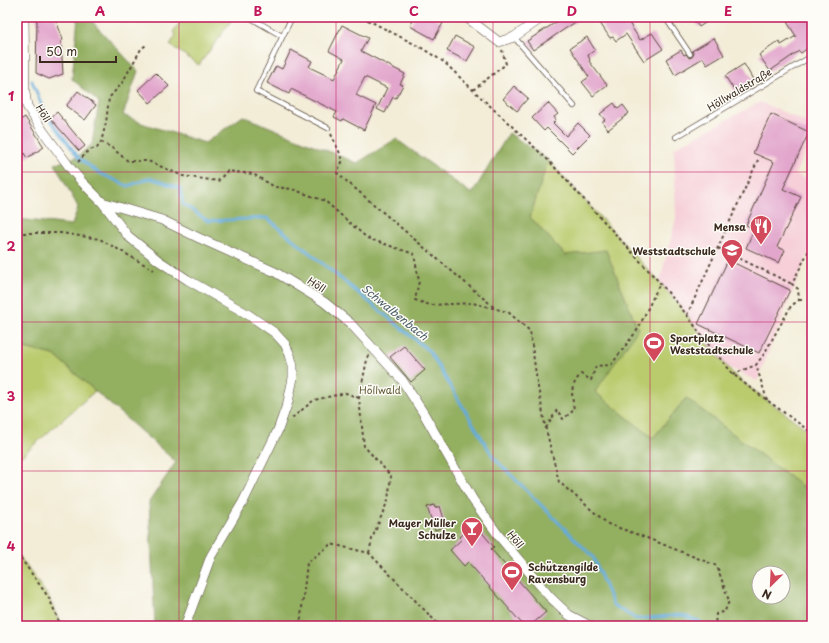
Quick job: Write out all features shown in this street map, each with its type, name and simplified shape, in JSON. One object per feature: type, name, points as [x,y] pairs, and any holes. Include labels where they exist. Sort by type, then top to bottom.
[{"type":"street","name":"Höll","points":[[24,17],[24,93],[27,106],[43,131],[82,182],[102,202],[162,220],[275,272],[324,302],[350,322],[402,380],[424,414],[473,500],[499,536],[549,596],[569,615],[590,626]]},
{"type":"street","points":[[466,17],[499,42],[514,38],[543,17]]},
{"type":"street","points":[[102,202],[128,236],[159,261],[188,280],[249,315],[275,333],[285,344],[293,366],[293,378],[288,402],[278,430],[243,502],[211,556],[185,626]]},
{"type":"lane","points":[[249,17],[282,36]]},
{"type":"lane","points":[[292,17],[256,91],[328,128]]},
{"type":"lane","points":[[665,17],[690,54]]},
{"type":"lane","points":[[514,38],[574,106]]},
{"type":"lane","name":"Höllwaldstraße","points":[[676,137],[812,56]]},
{"type":"path","points":[[362,17],[438,59],[473,90],[548,160],[660,282],[687,314],[704,339],[733,374],[812,433]]},
{"type":"path","points":[[473,90],[506,64],[499,42]]},
{"type":"path","points":[[78,163],[89,150],[97,148],[101,142],[106,123],[109,98],[122,83],[141,49],[146,46]]},
{"type":"path","points":[[328,128],[343,160],[337,173],[497,309]]},
{"type":"path","points":[[101,142],[112,148],[128,161],[148,161],[183,176],[218,181],[227,170],[253,174],[275,187],[292,189],[325,201],[366,238],[414,254],[419,281],[415,300],[430,305],[473,303],[508,312],[530,331],[537,382],[559,482],[608,524],[717,566],[729,601],[725,612],[716,614],[715,626]]},
{"type":"path","points":[[687,314],[758,160]]},
{"type":"path","points":[[17,233],[61,233],[100,239],[156,272]]},
{"type":"path","points":[[792,284],[812,244]]},
{"type":"path","points":[[718,248],[792,284],[798,289],[799,300]]},
{"type":"path","points":[[546,428],[557,410],[563,419],[574,410],[572,387],[574,382],[581,374],[590,380],[596,366],[611,365],[638,329],[660,282]]},
{"type":"path","points":[[733,374],[756,365],[764,354],[791,306],[799,300],[805,300]]},
{"type":"path","points":[[369,553],[372,539],[388,500],[391,476],[364,446],[359,398],[370,344]]},
{"type":"path","points":[[756,365],[768,401]]},
{"type":"path","points":[[278,430],[314,400],[346,393],[359,398]]},
{"type":"path","points":[[300,626],[307,563],[331,544],[369,553],[440,626]]},
{"type":"path","points":[[17,553],[49,598],[61,626]]},
{"type":"shaded area","name":"Weststadtschule","points":[[760,102],[812,125],[812,136],[795,174],[812,182],[812,244],[757,381],[704,355],[653,308],[676,219],[674,148]]},
{"type":"green space","name":"Höllwald","points":[[78,17],[88,17],[138,71],[123,115],[144,124],[205,143],[243,116],[357,163],[396,139],[472,194],[509,133],[548,160],[530,217],[565,255],[606,250],[638,329],[595,392],[653,438],[686,398],[800,485],[812,491],[812,626],[155,626],[149,502],[176,462],[54,355],[20,347],[17,349],[17,219],[72,225],[78,207],[55,164],[77,157],[92,144],[99,102],[72,79]]},
{"type":"green space","points":[[184,17],[234,17],[199,65],[170,45],[176,35],[173,32]]},
{"type":"green space","points":[[548,160],[660,283],[733,374],[812,433],[812,491],[800,485],[686,398],[653,438],[595,392],[565,255],[530,217]]},
{"type":"green space","points":[[20,347],[54,355],[95,391],[17,460],[17,349]]},
{"type":"green space","points":[[17,553],[49,598],[61,626],[17,626]]},
{"type":"building","points":[[36,17],[55,17],[63,40],[61,41],[63,74],[49,79],[36,73]]},
{"type":"building","points":[[415,17],[431,17],[443,23],[434,39],[410,26]]},
{"type":"building","points":[[564,17],[583,17],[533,50],[527,41]]},
{"type":"building","points":[[596,17],[612,17],[615,22],[622,17],[625,17],[640,40],[652,33],[663,49],[644,61],[626,34],[616,41],[613,37],[610,38]]},
{"type":"building","points":[[692,17],[714,17],[699,27]]},
{"type":"building","points":[[796,17],[809,17],[812,22],[812,45],[801,53],[799,51],[770,71],[759,55],[779,41],[781,45],[796,36],[787,22]]},
{"type":"building","points":[[342,25],[368,38],[361,51],[405,74],[400,84],[403,85],[396,98],[393,97],[385,113],[377,109],[387,88],[365,77],[356,95],[376,105],[364,130],[343,119],[342,121],[334,117],[337,112],[291,89],[289,94],[267,83],[276,66],[282,69],[291,50],[312,61],[309,67],[334,79],[344,59],[329,51]]},
{"type":"building","points":[[455,36],[475,47],[467,61],[447,51]]},
{"type":"building","points":[[587,37],[595,50],[588,55],[589,61],[607,85],[593,96],[582,82],[589,77],[570,48]]},
{"type":"building","points":[[714,38],[724,55],[707,65],[703,58],[675,75],[666,59],[681,50],[684,55],[686,54],[689,58],[692,57],[694,54],[692,51]]},
{"type":"building","points":[[744,64],[754,81],[736,93],[725,76]]},
{"type":"building","points":[[156,73],[169,86],[150,103],[138,90]]},
{"type":"building","points":[[514,86],[528,98],[517,111],[503,99]]},
{"type":"building","points":[[78,91],[96,105],[85,120],[66,106]]},
{"type":"building","points":[[548,103],[558,114],[554,117],[556,120],[553,123],[566,136],[578,123],[590,135],[572,153],[547,128],[544,131],[532,118]]},
{"type":"building","points":[[614,103],[618,109],[623,105],[629,113],[608,130],[602,122],[605,120],[600,114]]},
{"type":"building","points":[[57,112],[85,146],[79,151],[50,118]]},
{"type":"building","points":[[771,114],[809,132],[783,189],[801,197],[777,247],[785,250],[779,263],[746,248],[754,229],[746,225],[774,162],[753,153]]},
{"type":"building","points":[[25,117],[44,147],[27,158],[17,142],[17,122]]},
{"type":"building","points":[[728,260],[790,290],[759,353],[698,324]]},
{"type":"building","points":[[404,346],[425,370],[411,382],[390,357]]},
{"type":"building","points":[[434,505],[435,508],[440,506],[446,526],[435,530],[427,507]]},
{"type":"building","name":"Schützengilde Ravensburg","points":[[470,528],[473,531],[475,529],[476,532],[479,529],[494,547],[491,549],[546,612],[530,626],[524,626],[468,562],[464,566],[450,550],[462,539],[460,537]]},
{"type":"waterway","name":"Schwalbenbach","points":[[32,81],[44,111],[79,158],[97,172],[128,186],[150,178],[180,188],[183,204],[208,221],[267,218],[429,351],[494,458],[593,557],[613,605],[636,619],[681,615],[699,621],[703,626]]},
{"type":"place","name":"Mensa","points":[[761,246]]},
{"type":"place","name":"Weststadtschule","points":[[732,270]]},
{"type":"place","name":"Sportplatz Weststadtschule","points":[[654,362]]},
{"type":"place","name":"Mayer Müller Schulze","points":[[472,548]]},
{"type":"place","name":"Schützengilde Ravensburg","points":[[512,592]]}]
